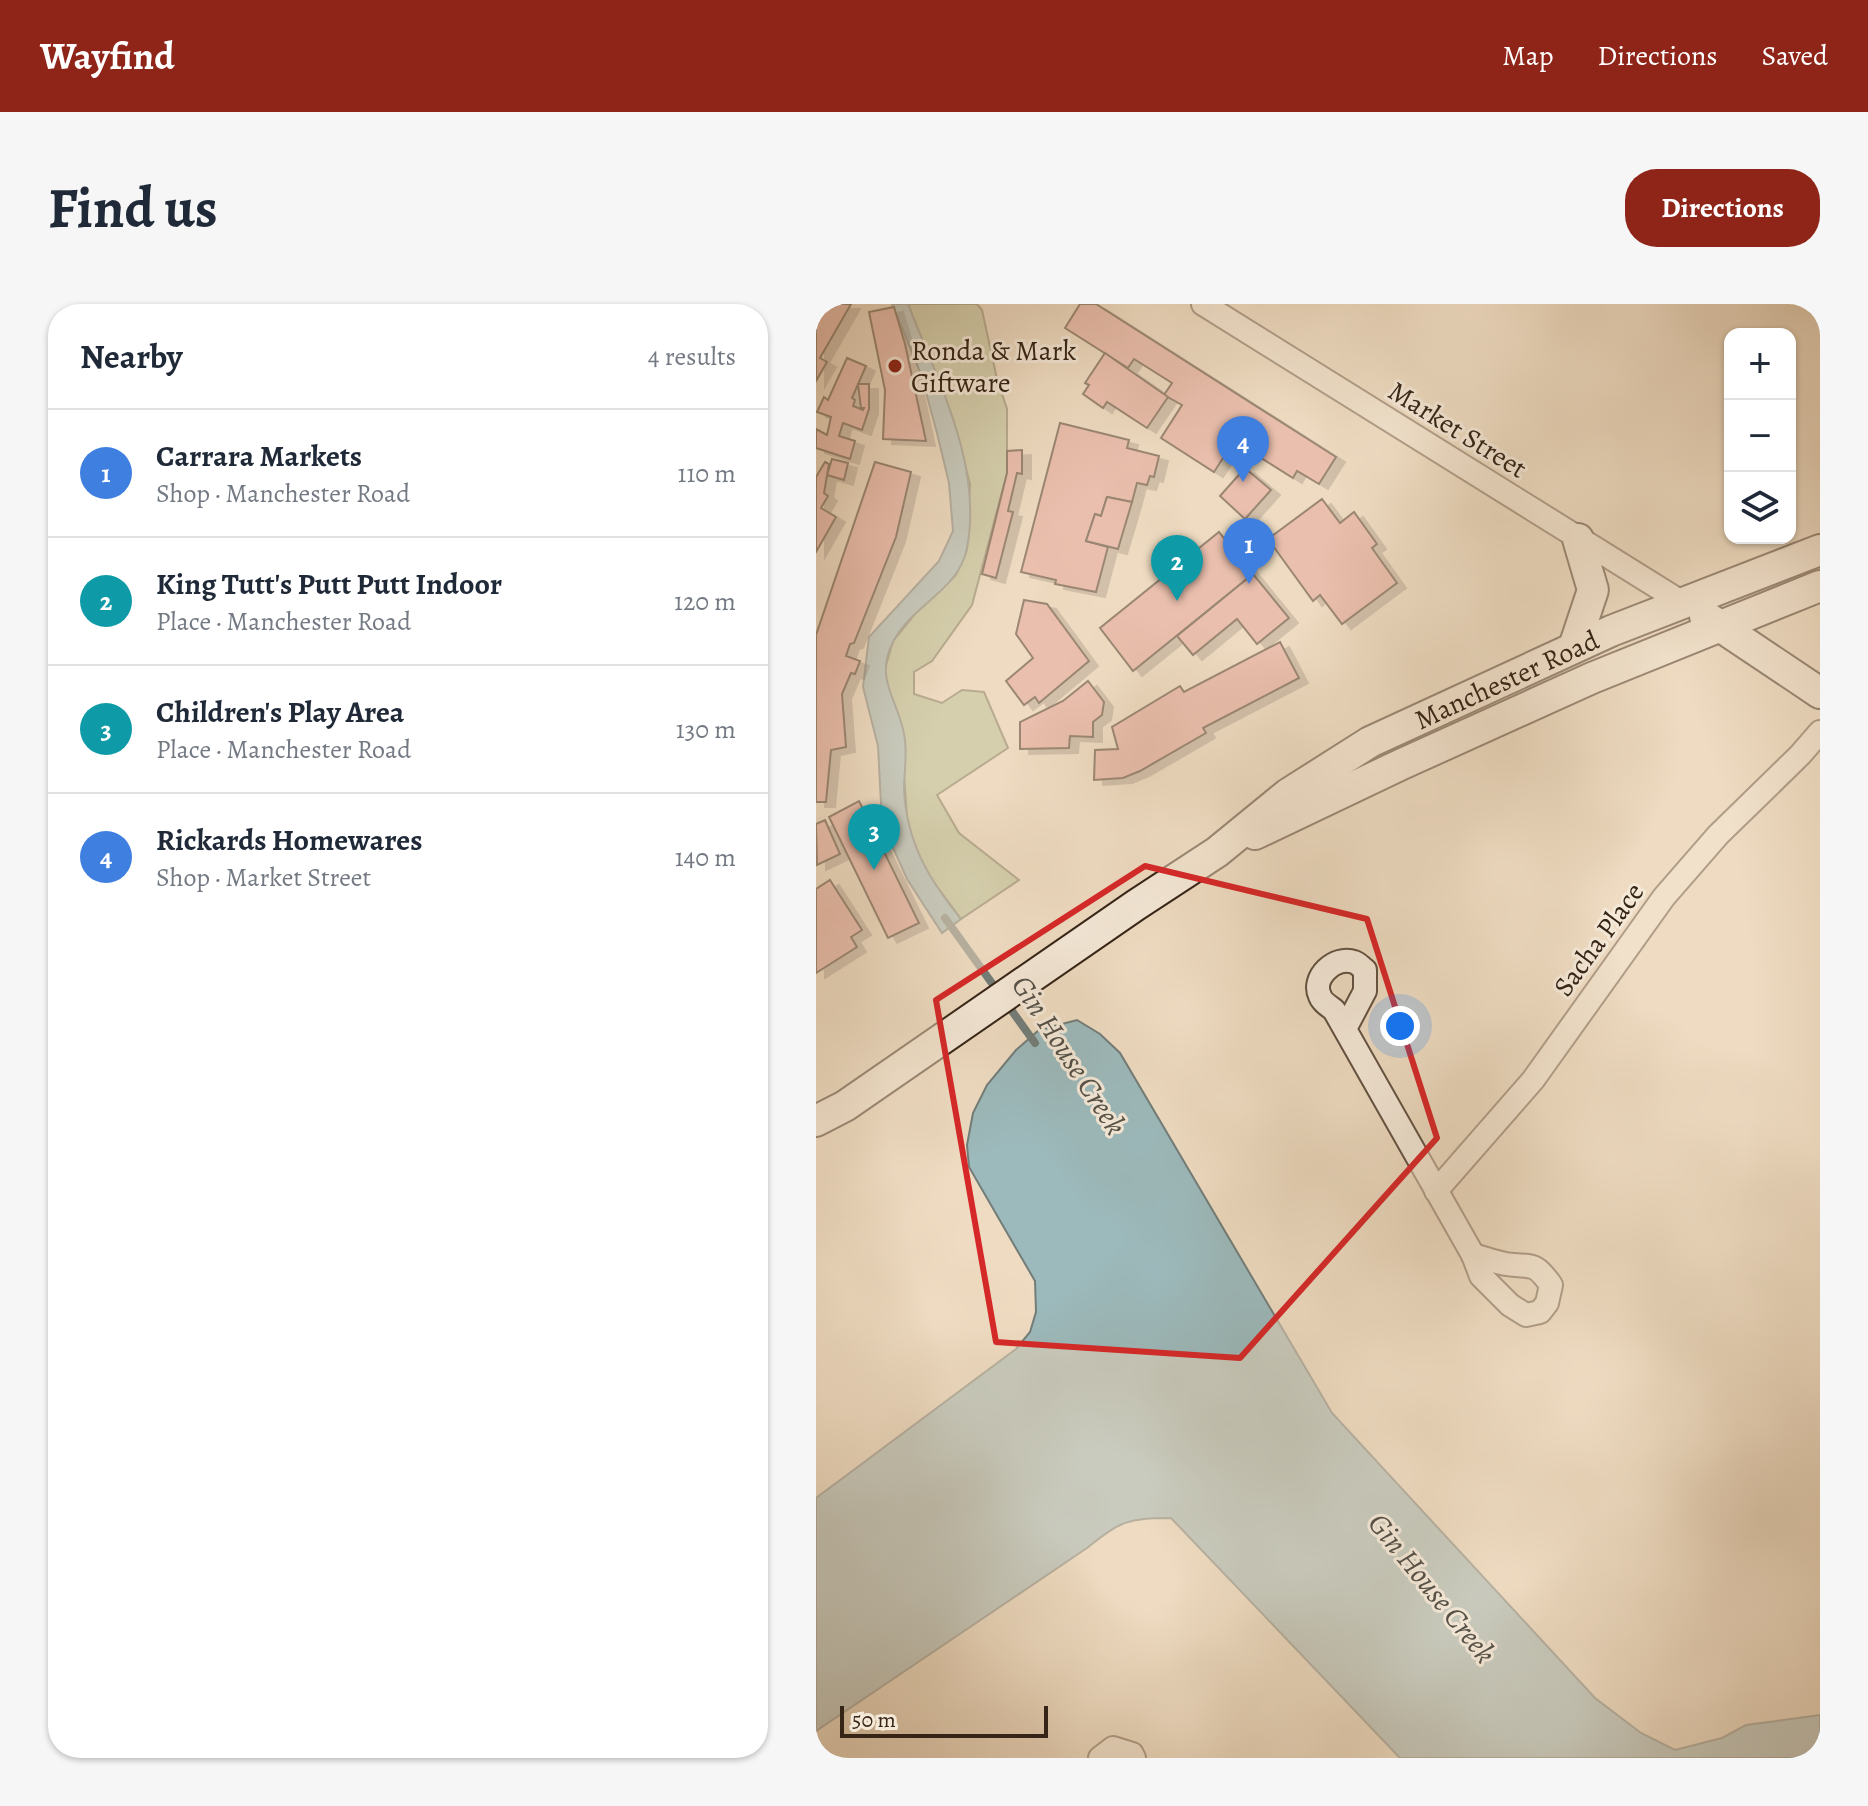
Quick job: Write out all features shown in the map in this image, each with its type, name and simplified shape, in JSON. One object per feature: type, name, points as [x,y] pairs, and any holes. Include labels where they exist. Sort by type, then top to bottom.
[{"type":"street","name":"Market Street","points":[[1203,304],[1683,603]]},
{"type":"street","points":[[1574,647],[1593,590],[1578,539]]},
{"type":"street","name":"Manchester Road","points":[[816,1121],[845,1106],[1217,852],[1288,794],[1370,742],[1574,647],[1820,550]]},
{"type":"street","name":"Manchester Road","points":[[1217,852],[1592,678],[1719,624],[1820,586]]},
{"type":"street","points":[[1683,603],[1820,693]]},
{"type":"street","name":"Sacha Place","points":[[1436,1191],[1533,1080],[1664,897],[1718,835],[1820,732]]},
{"type":"street","points":[[1340,1019],[1473,1255]]},
{"type":"street","name":"Manchester Road","points":[[816,1137],[845,1106]]},
{"type":"street","points":[[1100,1758],[1113,1748],[1132,1754],[1134,1758]]},
{"type":"highlighted area","points":[[1145,866],[1367,919],[1437,1138],[1240,1358],[996,1342],[936,1000]]},
{"type":"green space","points":[[908,304],[977,304],[982,310],[1007,409],[1007,473],[972,605],[932,661],[914,672],[914,694],[942,703],[962,690],[984,692],[1008,748],[937,795],[959,833],[1019,880],[961,919],[924,869],[912,838],[904,776],[884,672],[893,641],[914,615],[956,575],[967,549],[970,484],[953,419]]},
{"type":"water","points":[[892,304],[908,304],[944,392],[969,485],[970,517],[962,563],[945,587],[901,629],[893,642],[886,667],[889,689],[905,741],[904,789],[914,843],[929,874],[961,919],[942,933],[907,879],[882,823],[878,746],[863,687],[869,637],[939,561],[953,531],[949,483],[937,433],[921,374]]},
{"type":"water","points":[[1077,1020],[1100,1034],[1120,1053],[1332,1413],[1595,1698],[1641,1733],[1675,1750],[1722,1738],[1746,1725],[1820,1715],[1820,1758],[1400,1758],[1171,1518],[1134,1520],[1108,1532],[816,1731],[816,1498],[1016,1349],[1030,1332],[1036,1312],[1035,1281],[969,1167],[967,1145],[973,1113],[987,1085],[1016,1050],[1039,1030]]},
{"type":"building","points":[[816,304],[851,304],[820,358],[827,362],[816,381]]},
{"type":"building","points":[[1080,304],[1096,304],[1336,457],[1319,484],[1297,471],[1293,478],[1234,441],[1214,472],[1161,438],[1182,405],[1164,395],[1172,383],[1134,359],[1128,368],[1065,328]]},
{"type":"building","name":"Ronda & Mark Giftware","points":[[894,307],[926,441],[883,439],[885,390],[869,312]]},
{"type":"building","points":[[1105,353],[1168,397],[1147,428],[1107,402],[1103,408],[1083,394],[1089,385],[1085,383]]},
{"type":"building","points":[[847,358],[866,366],[858,384],[869,384],[869,409],[862,430],[843,423],[839,436],[855,441],[850,459],[816,448],[816,429],[827,435],[831,417],[817,412],[824,397],[828,400]],"holes":[[[858,384],[861,408],[863,410],[853,406],[855,400],[852,398]]]},
{"type":"building","points":[[1060,423],[1129,440],[1127,448],[1159,456],[1154,477],[1150,476],[1147,485],[1137,483],[1132,502],[1107,497],[1101,516],[1095,514],[1086,541],[1108,547],[1096,592],[1055,584],[1056,580],[1021,572]]},
{"type":"building","points":[[1022,450],[1022,474],[1017,473],[1008,511],[1013,512],[996,578],[982,574],[1007,473],[1007,451]]},
{"type":"building","points":[[832,459],[848,463],[844,480],[827,475]]},
{"type":"building","points":[[825,462],[829,464],[824,493],[828,496],[821,508],[836,517],[816,552],[816,477]]},
{"type":"building","points":[[875,462],[911,472],[896,537],[846,656],[860,661],[842,694],[846,747],[831,750],[826,802],[816,802],[816,635]]},
{"type":"building","points":[[1245,468],[1271,490],[1245,519],[1220,496]]},
{"type":"building","points":[[1107,497],[1132,502],[1118,549],[1086,541],[1095,514],[1101,516]]},
{"type":"building","points":[[1322,499],[1340,523],[1354,512],[1377,544],[1372,548],[1397,583],[1342,624],[1320,595],[1313,601],[1268,539]]},
{"type":"building","points":[[1219,532],[1253,574],[1133,671],[1100,628]]},
{"type":"building","points":[[1253,574],[1289,618],[1257,644],[1237,619],[1193,655],[1177,636]]},
{"type":"building","points":[[1024,600],[1047,604],[1089,661],[1039,703],[1035,697],[1024,705],[1006,681],[1033,658],[1016,634]]},
{"type":"building","points":[[1280,642],[1299,678],[1203,728],[1206,733],[1140,771],[1123,778],[1094,780],[1095,750],[1118,749],[1112,727],[1180,686],[1184,692]]},
{"type":"building","points":[[1088,681],[1104,702],[1102,715],[1093,722],[1093,737],[1070,736],[1069,748],[1020,749],[1020,722],[1063,701]]},
{"type":"building","points":[[859,801],[919,923],[888,938],[829,817]]},
{"type":"building","points":[[825,820],[840,854],[817,865],[816,824]]},
{"type":"building","points":[[830,880],[862,930],[851,937],[857,947],[816,973],[816,889]]},
{"type":"waterway","name":"Gin House Creek","points":[[945,918],[1035,1043]]},
{"type":"place","name":"Ronda & Mark Giftware","points":[[895,366]]},
{"type":"place","name":"Rickards Homewares","points":[[1243,482]]},
{"type":"place","name":"Carrara Markets","points":[[1249,584]]},
{"type":"place","name":"King Tutt's Putt Putt Indoor","points":[[1177,601]]},
{"type":"place","name":"Children's Play Area","points":[[874,870]]}]
